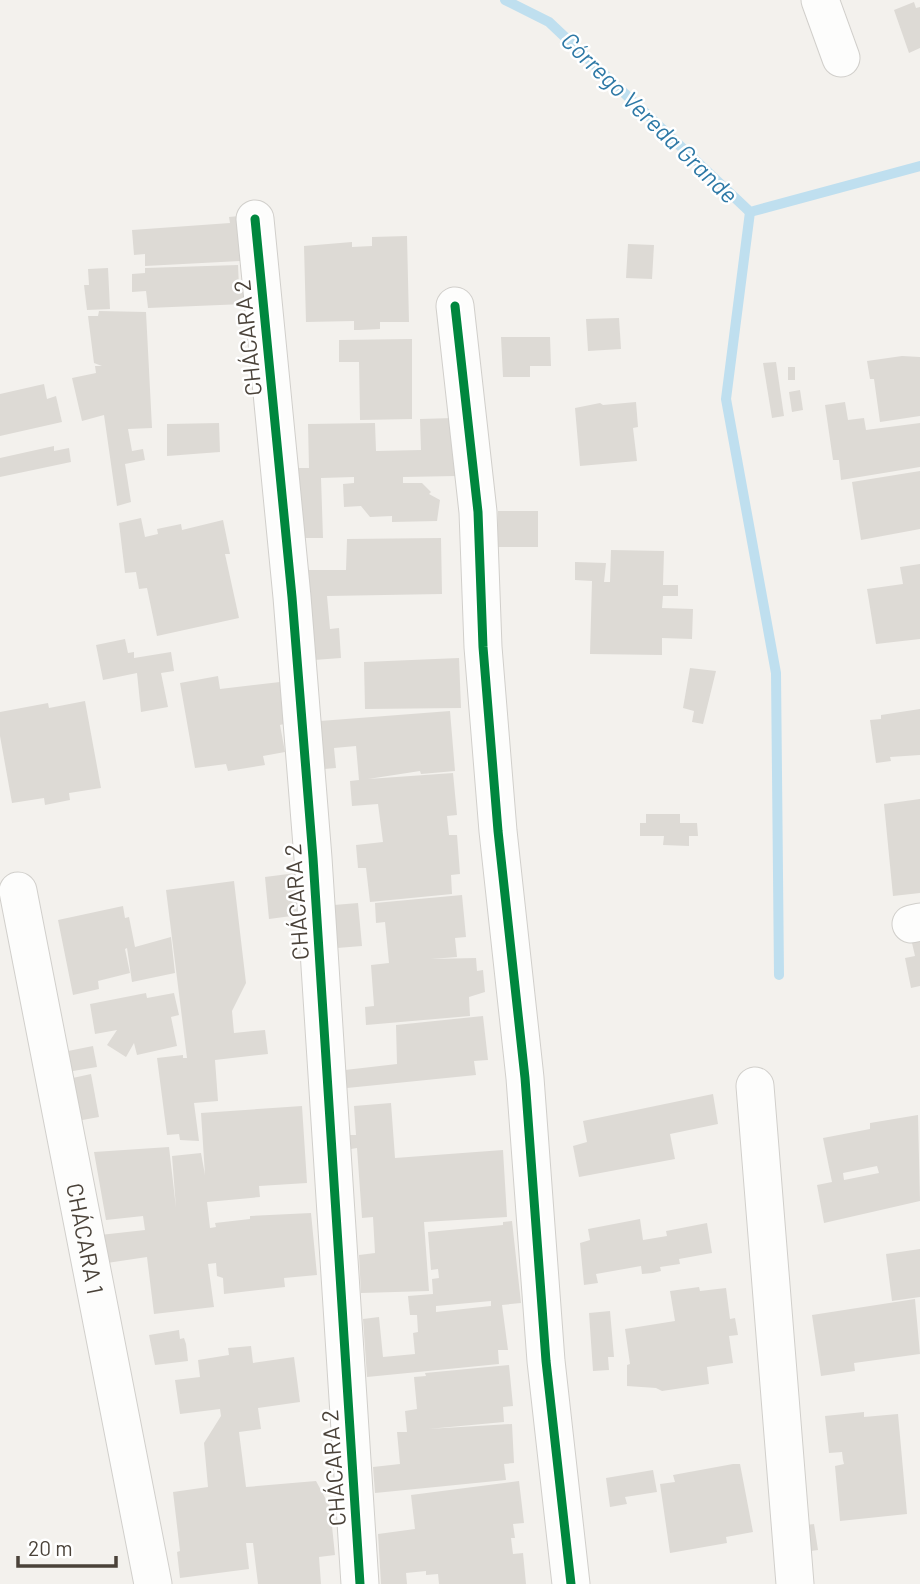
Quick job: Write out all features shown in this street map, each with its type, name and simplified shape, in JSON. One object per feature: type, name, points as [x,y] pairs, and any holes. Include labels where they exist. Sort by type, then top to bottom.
[{"type":"street","points":[[820,0],[841,58]]},
{"type":"street","name":"CHÁCARA 2","points":[[255,219],[304,739],[360,1584]]},
{"type":"street","points":[[455,306],[478,512],[483,648],[498,831],[525,1078],[546,1361],[572,1584]]},
{"type":"street","name":"CHÁCARA 1","points":[[18,891],[153,1584]]},
{"type":"street","points":[[755,1086],[795,1584]]},
{"type":"building","points":[[914,2],[916,8],[920,7],[920,48],[909,53],[894,10]]},
{"type":"building","points":[[250,215],[240,245],[240,261],[145,266],[145,254],[134,255],[132,230],[230,223],[229,217]]},
{"type":"building","points":[[407,236],[409,322],[380,322],[380,329],[354,330],[354,321],[306,322],[304,246],[352,242],[352,247],[372,246],[372,237]]},
{"type":"building","points":[[628,244],[654,245],[652,279],[626,278]]},
{"type":"building","points":[[238,265],[239,287],[244,287],[244,304],[148,308],[146,291],[132,292],[132,274],[145,273],[145,268]]},
{"type":"building","points":[[108,268],[110,309],[87,310],[84,285],[89,285],[88,269]]},
{"type":"building","points":[[99,311],[146,312],[152,428],[128,429],[132,451],[143,449],[145,460],[125,464],[131,502],[117,506],[104,415],[82,421],[72,378],[96,373],[95,366],[102,366],[94,363],[88,316],[98,316]]},
{"type":"building","points":[[619,318],[621,349],[588,351],[586,319]]},
{"type":"building","points":[[501,337],[550,337],[551,366],[530,366],[530,377],[503,377]]},
{"type":"building","points":[[412,339],[412,419],[360,420],[359,362],[339,362],[339,340]]},
{"type":"building","points":[[902,356],[920,357],[920,416],[880,422],[874,379],[870,379],[867,361]]},
{"type":"building","points":[[776,362],[784,416],[772,418],[763,363]]},
{"type":"building","points":[[788,367],[795,367],[795,380],[788,380]]},
{"type":"building","points":[[44,384],[47,399],[56,396],[62,422],[0,436],[0,394]]},
{"type":"building","points":[[800,390],[803,410],[792,412],[789,392]]},
{"type":"building","points":[[636,402],[638,427],[633,428],[637,461],[580,466],[575,408],[600,403]]},
{"type":"building","points":[[845,402],[848,420],[864,418],[866,430],[920,423],[920,467],[841,480],[839,460],[833,460],[825,405]]},
{"type":"building","points":[[453,418],[456,476],[403,477],[403,483],[422,483],[431,492],[429,494],[440,500],[437,521],[392,522],[392,516],[370,517],[361,506],[344,507],[343,484],[354,483],[354,477],[321,478],[323,538],[304,538],[297,468],[309,468],[308,424],[375,423],[376,451],[421,450],[420,419]]},
{"type":"building","points":[[219,423],[220,452],[167,456],[167,424]]},
{"type":"building","points":[[54,446],[54,451],[69,448],[71,462],[0,477],[0,458]]},
{"type":"building","points":[[920,471],[920,529],[861,540],[852,482]]},
{"type":"building","points":[[498,511],[538,511],[538,547],[498,547]]},
{"type":"building","points":[[141,518],[145,537],[158,534],[157,529],[181,524],[182,530],[223,520],[230,554],[225,554],[239,618],[157,636],[147,588],[139,589],[136,572],[125,573],[119,523]]},
{"type":"building","points":[[441,538],[442,594],[327,596],[330,629],[339,628],[341,658],[314,660],[306,570],[346,570],[347,539]]},
{"type":"building","points":[[611,550],[664,551],[663,585],[678,585],[678,596],[663,596],[662,608],[693,609],[692,639],[662,638],[662,655],[590,654],[592,581],[575,580],[575,562],[606,563],[604,582],[610,582]]},
{"type":"building","points":[[920,564],[920,639],[876,644],[867,589],[903,584],[900,567]]},
{"type":"building","points":[[125,639],[128,653],[134,652],[134,658],[171,652],[174,671],[161,673],[168,707],[141,712],[137,673],[103,680],[96,645]]},
{"type":"building","points":[[459,658],[461,708],[365,709],[364,662]]},
{"type":"building","points":[[690,668],[716,671],[703,724],[692,722],[694,711],[683,708]]},
{"type":"building","points":[[218,676],[220,689],[280,682],[288,723],[280,725],[285,752],[263,756],[265,765],[228,771],[226,764],[195,768],[180,683]]},
{"type":"building","points":[[85,701],[101,788],[69,793],[70,800],[45,805],[44,798],[12,803],[0,736],[0,712],[48,703],[49,708]]},
{"type":"building","points":[[920,709],[920,755],[890,757],[891,761],[876,763],[870,720],[881,719],[881,715]]},
{"type":"building","points":[[450,711],[455,771],[421,774],[420,771],[368,779],[453,773],[457,815],[447,816],[449,835],[457,835],[460,874],[451,875],[452,894],[370,902],[366,868],[358,868],[356,845],[383,842],[378,804],[352,806],[350,781],[359,780],[356,746],[334,748],[336,768],[324,769],[320,721]]},
{"type":"building","points":[[920,799],[920,893],[893,896],[884,804]]},
{"type":"building","points":[[646,814],[680,814],[680,823],[697,823],[698,836],[689,836],[689,846],[663,845],[664,836],[640,836],[640,823],[646,823]]},
{"type":"building","points":[[296,873],[299,915],[269,919],[265,877]]},
{"type":"building","points":[[234,881],[246,983],[232,1011],[234,1033],[265,1030],[268,1054],[215,1060],[218,1101],[194,1103],[199,1141],[180,1140],[179,1134],[167,1135],[157,1058],[183,1055],[183,1058],[187,1058],[166,890]]},
{"type":"building","points":[[462,895],[466,937],[455,938],[457,957],[431,959],[476,958],[477,971],[483,970],[485,992],[469,997],[470,1016],[366,1025],[365,1007],[374,1006],[371,965],[389,963],[385,922],[376,923],[375,903]]},
{"type":"building","points":[[358,903],[362,946],[337,948],[334,905]]},
{"type":"building","points":[[123,906],[125,918],[129,917],[135,947],[171,937],[175,973],[132,982],[127,948],[125,949],[130,973],[98,981],[99,989],[73,995],[58,920]]},
{"type":"building","points":[[920,941],[920,986],[911,988],[905,958],[915,956],[912,943]]},
{"type":"building","points":[[146,993],[147,998],[174,993],[179,1015],[171,1017],[177,1046],[137,1055],[134,1043],[126,1057],[107,1045],[117,1030],[95,1034],[90,1004]]},
{"type":"building","points":[[483,1016],[488,1060],[474,1061],[476,1075],[347,1088],[345,1070],[397,1064],[396,1025]]},
{"type":"building","points":[[93,1046],[97,1067],[67,1072],[63,1052]]},
{"type":"building","points":[[91,1074],[99,1117],[77,1121],[68,1079]]},
{"type":"building","points":[[713,1094],[718,1124],[670,1134],[675,1159],[579,1177],[573,1146],[587,1142],[583,1121]]},
{"type":"building","points":[[391,1103],[395,1158],[503,1150],[507,1217],[424,1222],[429,1291],[361,1293],[359,1255],[375,1253],[373,1217],[362,1218],[357,1148],[351,1149],[350,1135],[356,1135],[354,1106]]},
{"type":"building","points":[[302,1106],[307,1183],[259,1186],[260,1197],[207,1202],[210,1228],[216,1227],[215,1223],[250,1219],[250,1216],[311,1213],[317,1275],[284,1278],[285,1287],[224,1294],[223,1278],[217,1276],[216,1263],[208,1264],[214,1307],[154,1314],[147,1257],[107,1263],[100,1235],[145,1230],[143,1216],[106,1220],[94,1152],[169,1147],[176,1208],[172,1156],[201,1153],[205,1175],[201,1113]]},
{"type":"building","points":[[918,1115],[920,1201],[824,1223],[817,1185],[832,1182],[823,1138],[870,1129],[870,1123]],"holes":[[[877,1166],[879,1173],[844,1180],[843,1173]]]},
{"type":"building","points":[[640,1219],[643,1240],[667,1236],[666,1231],[707,1223],[712,1253],[679,1259],[680,1264],[660,1267],[661,1271],[653,1273],[642,1274],[641,1266],[596,1274],[598,1283],[584,1285],[580,1243],[590,1240],[588,1229]]},
{"type":"building","points":[[512,1221],[521,1303],[502,1305],[508,1350],[498,1350],[499,1364],[367,1377],[363,1319],[379,1317],[383,1357],[415,1354],[413,1333],[418,1332],[417,1315],[410,1315],[408,1296],[433,1294],[432,1279],[439,1278],[438,1269],[431,1270],[428,1232],[503,1225],[503,1222]],"holes":[[[491,1301],[491,1306],[436,1312],[436,1306]]]},
{"type":"building","points":[[920,1249],[920,1297],[892,1301],[886,1254]]},
{"type":"building","points":[[699,1287],[700,1291],[726,1288],[730,1319],[735,1318],[738,1335],[729,1336],[733,1363],[707,1367],[709,1384],[662,1391],[656,1388],[627,1386],[627,1365],[630,1364],[625,1329],[675,1321],[670,1291]]},
{"type":"building","points":[[915,1299],[920,1354],[854,1363],[855,1371],[821,1376],[812,1315]]},
{"type":"building","points":[[610,1311],[614,1357],[608,1357],[609,1370],[593,1371],[589,1313]]},
{"type":"building","points":[[179,1330],[180,1339],[184,1338],[186,1344],[188,1361],[155,1365],[149,1335]]},
{"type":"building","points":[[251,1346],[253,1363],[294,1357],[300,1402],[258,1408],[261,1429],[239,1432],[246,1487],[316,1481],[330,1507],[335,1555],[319,1557],[321,1584],[258,1584],[253,1543],[246,1543],[249,1569],[180,1578],[177,1552],[180,1551],[173,1492],[208,1487],[204,1443],[221,1416],[220,1409],[180,1414],[175,1380],[200,1377],[198,1360],[229,1355],[228,1348]]},
{"type":"building","points":[[509,1365],[513,1406],[503,1407],[504,1422],[428,1429],[512,1424],[514,1463],[504,1464],[506,1480],[375,1493],[373,1467],[400,1464],[397,1432],[407,1432],[405,1411],[417,1409],[414,1377],[426,1376],[425,1373]]},
{"type":"building","points":[[864,1412],[864,1417],[898,1414],[907,1514],[840,1521],[835,1466],[844,1464],[842,1452],[829,1453],[825,1416]]},
{"type":"building","points":[[740,1464],[753,1532],[726,1537],[727,1543],[670,1553],[660,1484],[675,1482],[673,1475]]},
{"type":"building","points":[[653,1470],[657,1492],[625,1497],[627,1504],[610,1507],[606,1478]]},
{"type":"building","points":[[519,1481],[524,1523],[513,1524],[515,1538],[511,1538],[513,1554],[523,1553],[526,1584],[439,1584],[438,1574],[426,1575],[426,1571],[406,1573],[407,1584],[381,1584],[378,1534],[415,1529],[411,1495]]},
{"type":"building","points":[[814,1524],[818,1550],[804,1552],[806,1525]]},
{"type":"waterway","name":"Córrego Vereda Grande","points":[[505,0],[549,22],[750,212],[920,166]]},
{"type":"waterway","points":[[750,212],[726,399],[776,673],[779,975]]},
{"type":"cycle path","points":[[255,219],[292,597],[313,858],[360,1584]]},
{"type":"cycle path","points":[[455,306],[478,512],[483,647],[498,831],[525,1078],[546,1361],[571,1584]]}]
